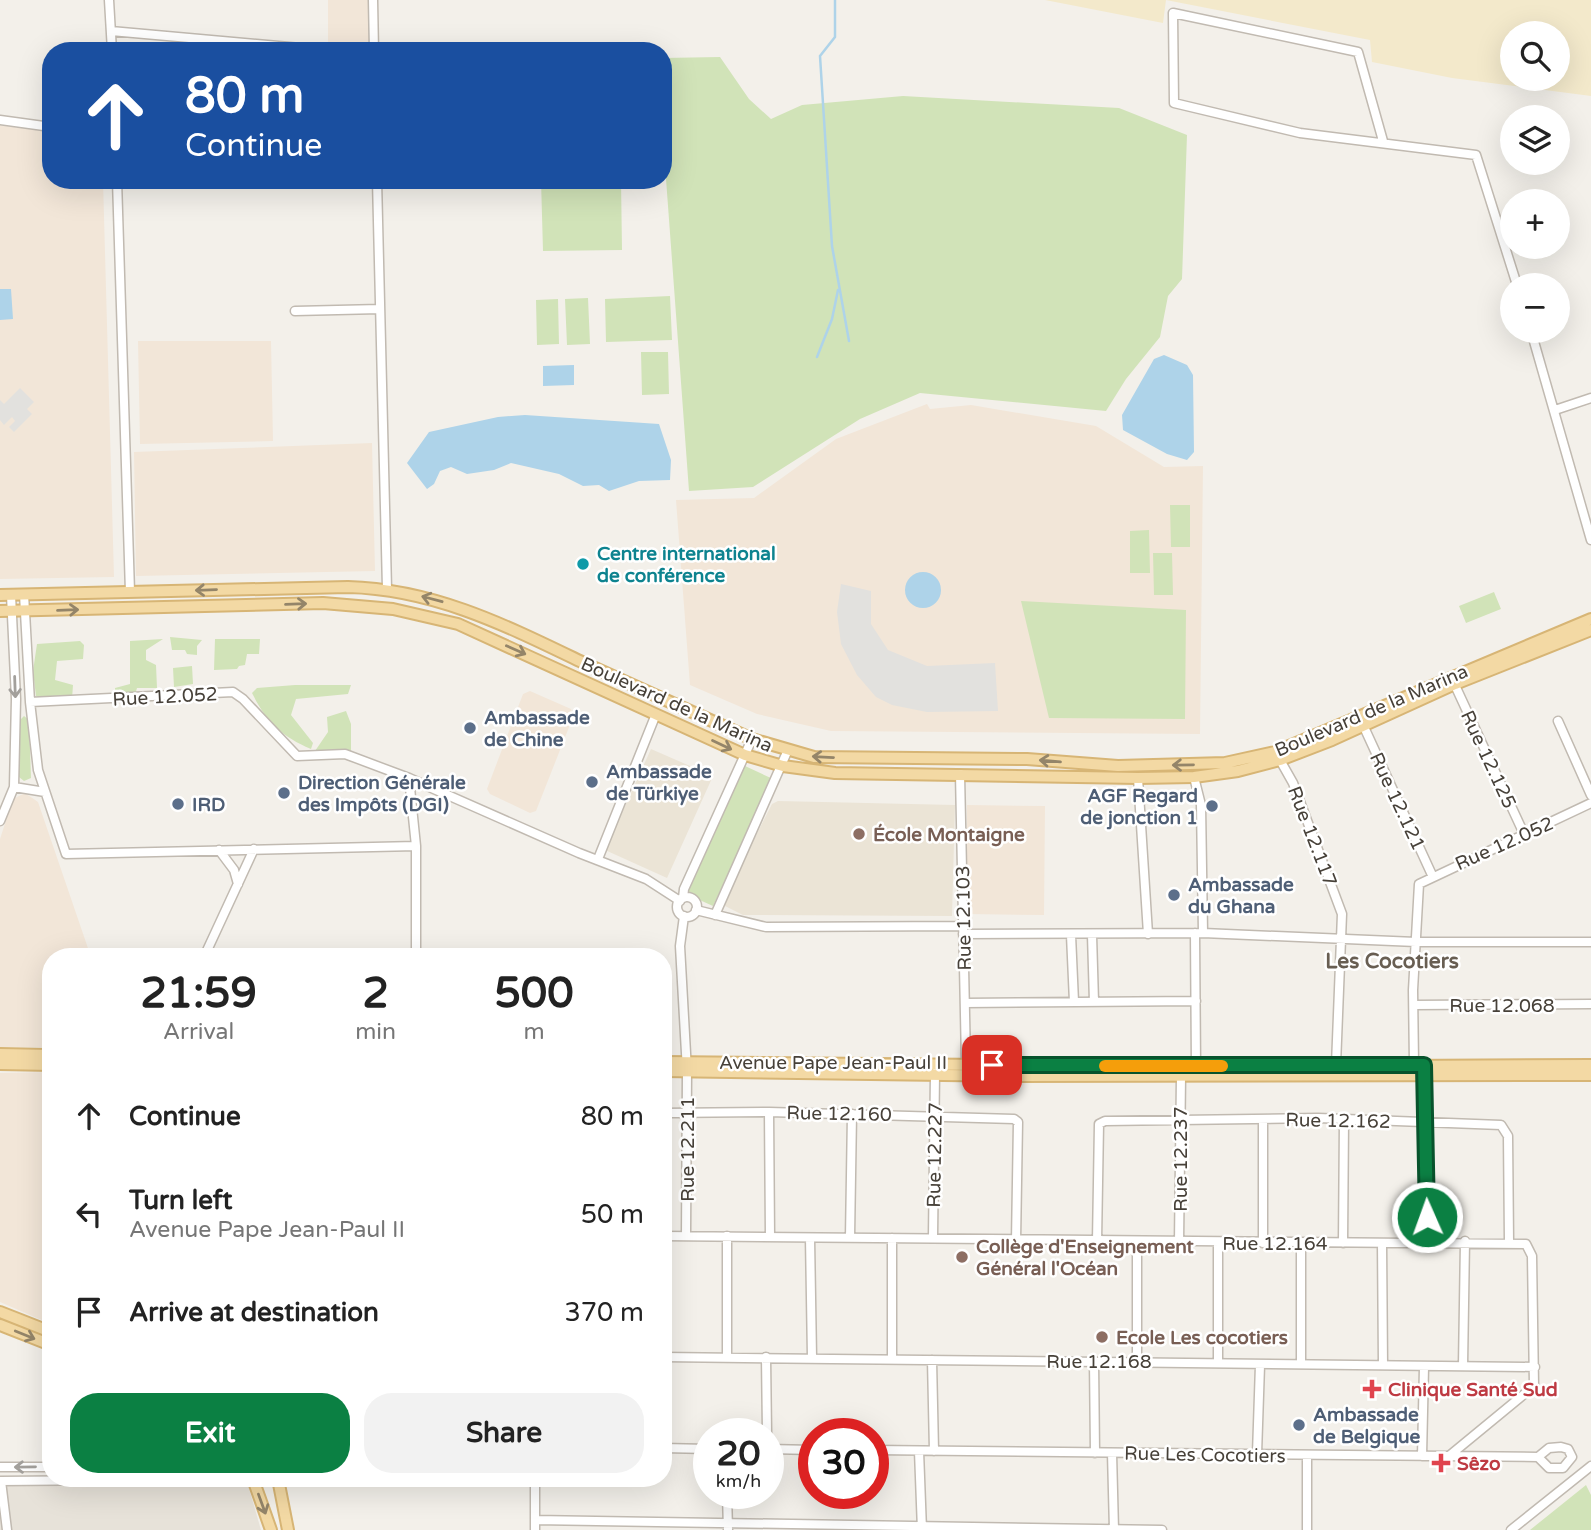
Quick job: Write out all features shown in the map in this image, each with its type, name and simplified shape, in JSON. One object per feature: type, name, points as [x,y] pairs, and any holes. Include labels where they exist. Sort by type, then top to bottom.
[{"type":"main road","name":"Boulevard de la Marina","points":[[6,595],[348,586],[387,589],[450,604],[495,620],[752,739],[787,752],[814,757],[1027,759],[1118,766],[1225,763],[1275,752],[1453,680],[1591,619]]},
{"type":"main road","name":"Boulevard de la Marina","points":[[0,611],[323,603],[393,609],[458,624],[745,755],[783,766],[835,773],[1138,778],[1194,777],[1280,760],[1364,727],[1453,680],[1591,629]]},
{"type":"main road","points":[[0,1054],[42,1055]]},
{"type":"main road","name":"Avenue Pape Jean-Paul II","points":[[672,1070],[687,1067],[966,1062],[1196,1066],[1336,1065],[1591,1075]]},
{"type":"main road","points":[[0,1064],[42,1065]]},
{"type":"main road","name":"Avenue Pape Jean-Paul II","points":[[672,1064],[687,1067],[935,1073],[1181,1076],[1421,1067],[1591,1065]]},
{"type":"main road","points":[[0,1312],[42,1328]]},
{"type":"main road","points":[[0,1325],[42,1341]]},
{"type":"main road","points":[[256,1487],[271,1530]]},
{"type":"main road","points":[[280,1487],[288,1530]]},
{"type":"street","points":[[109,0],[112,42]]},
{"type":"street","points":[[373,0],[374,42]]},
{"type":"street","points":[[1383,141],[1358,52],[1173,13],[1174,103],[1300,133],[1383,141],[1476,155],[1513,273]]},
{"type":"street","points":[[111,31],[234,42]]},
{"type":"street","points":[[0,120],[42,126]]},
{"type":"street","points":[[117,189],[131,592]]},
{"type":"street","points":[[377,189],[387,589]]},
{"type":"street","points":[[295,311],[380,309]]},
{"type":"street","points":[[1535,343],[1591,540]]},
{"type":"street","points":[[1555,410],[1591,398]]},
{"type":"street","points":[[24,594],[38,771],[66,854],[416,846]]},
{"type":"street","points":[[0,821],[14,787],[16,712],[13,611],[6,595]]},
{"type":"street","name":"Rue 12.125","points":[[1453,680],[1524,835]]},
{"type":"street","name":"Rue 12.052","points":[[16,712],[31,707],[233,692],[243,699],[297,757],[345,754],[410,778],[579,853],[646,879],[681,900]]},
{"type":"street","points":[[598,859],[656,714]]},
{"type":"street","points":[[1558,721],[1591,795]]},
{"type":"street","name":"Rue 12.121","points":[[1364,727],[1432,875]]},
{"type":"street","points":[[696,910],[692,916],[684,916],[678,912],[684,889],[752,739]]},
{"type":"street","points":[[715,915],[787,752]]},
{"type":"street","name":"Rue 12.117","points":[[1280,760],[1293,783],[1342,914],[1341,937]]},
{"type":"street","name":"Rue 12.103","points":[[960,774],[966,1062]]},
{"type":"street","points":[[1194,777],[1201,805],[1196,1066]]},
{"type":"street","points":[[410,778],[416,846],[416,948]]},
{"type":"street","points":[[1138,778],[1147,934]]},
{"type":"street","points":[[14,787],[45,792]]},
{"type":"street","name":"Rue 12.052","points":[[1416,942],[1419,884],[1432,875],[1591,803]]},
{"type":"street","points":[[208,948],[254,849]]},
{"type":"street","points":[[219,850],[234,870],[238,884]]},
{"type":"street","points":[[681,900],[693,900],[696,910]]},
{"type":"street","points":[[696,910],[766,927],[963,930],[1071,935],[1199,933],[1416,942],[1591,942]]},
{"type":"street","name":"Rue 12.211","points":[[684,916],[680,946],[687,1067],[686,1236]]},
{"type":"street","points":[[1071,935],[1074,1002]]},
{"type":"street","points":[[1092,935],[1094,1002]]},
{"type":"street","points":[[1336,1065],[1341,937]]},
{"type":"street","points":[[1416,942],[1414,1005],[1421,1067],[1428,1240]]},
{"type":"street","points":[[965,1003],[1196,1001]]},
{"type":"street","name":"Rue 12.068","points":[[1414,1005],[1591,1004]]},
{"type":"street","name":"Rue 12.227","points":[[933,1237],[935,1073]]},
{"type":"street","name":"Rue 12.237","points":[[1180,1242],[1181,1076]]},
{"type":"street","points":[[769,1112],[769,1237]]},
{"type":"street","name":"Rue 12.160","points":[[672,1113],[934,1115],[1014,1119],[1018,1122],[1016,1241]]},
{"type":"street","points":[[850,1237],[852,1114]]},
{"type":"street","name":"Rue 12.162","points":[[1097,1241],[1098,1124],[1105,1121],[1181,1118],[1343,1119],[1501,1125],[1506,1130],[1509,1242]]},
{"type":"street","points":[[1263,1119],[1263,1243]]},
{"type":"street","points":[[1343,1119],[1343,1243]]},
{"type":"street","name":"Rue 12.164","points":[[672,1236],[1263,1243],[1382,1243],[1428,1240],[1509,1242]]},
{"type":"street","points":[[727,1236],[727,1357]]},
{"type":"street","points":[[810,1238],[812,1357]]},
{"type":"street","points":[[892,1238],[892,1359]]},
{"type":"street","points":[[1463,1366],[1465,1241]]},
{"type":"street","points":[[1137,1242],[1138,1360]]},
{"type":"street","points":[[1218,1242],[1218,1362]]},
{"type":"street","points":[[1449,1457],[1534,1386],[1531,1248],[1526,1244],[1509,1242]]},
{"type":"street","points":[[1301,1243],[1301,1364]]},
{"type":"street","points":[[1382,1243],[1383,1365]]},
{"type":"street","name":"Rue 12.168","points":[[672,1357],[1138,1360],[1260,1365],[1535,1367]]},
{"type":"street","points":[[766,1357],[767,1418]]},
{"type":"street","points":[[932,1360],[934,1451]]},
{"type":"street","points":[[1094,1361],[1095,1453]]},
{"type":"street","points":[[1257,1454],[1260,1365]]},
{"type":"street","points":[[1422,1456],[1424,1367]]},
{"type":"street","points":[[672,1448],[693,1448]]},
{"type":"street","name":"Rue Les Cocotiers","points":[[889,1450],[1538,1458]]},
{"type":"street","points":[[919,1451],[922,1527]]},
{"type":"street","points":[[1112,1453],[1114,1529]]},
{"type":"street","points":[[1307,1455],[1307,1530]]},
{"type":"street","points":[[1511,1530],[1591,1465]]},
{"type":"street","points":[[0,1468],[42,1466]]},
{"type":"street","points":[[7,1530],[1,1481],[42,1481]]},
{"type":"street","points":[[535,1487],[535,1530]]},
{"type":"street","points":[[535,1520],[669,1526],[1162,1530]]},
{"type":"shaded area","points":[[328,0],[370,0],[370,42],[328,42]]},
{"type":"shaded area","points":[[0,125],[42,131],[42,189],[103,189],[114,577],[0,579]]},
{"type":"shaded area","points":[[138,341],[271,341],[273,441],[140,444]]},
{"type":"shaded area","points":[[20,388],[34,402],[27,409],[32,414],[14,432],[9,427],[15,421],[12,417],[4,425],[0,420],[0,400],[4,404]]},
{"type":"shaded area","points":[[927,404],[930,409],[971,405],[1096,426],[1164,467],[1203,466],[1200,734],[831,731],[757,714],[690,685],[676,500],[754,498],[836,439]]},
{"type":"shaded area","points":[[372,443],[375,571],[136,576],[134,452]]},
{"type":"shaded area","points":[[841,584],[871,591],[871,624],[888,650],[927,666],[995,663],[998,711],[927,712],[892,705],[876,697],[857,675],[841,644],[837,612]]},
{"type":"shaded area","points":[[530,691],[571,709],[573,717],[536,811],[530,813],[490,794],[487,789],[523,694]]},
{"type":"shaded area","points":[[651,749],[713,776],[667,878],[605,850]]},
{"type":"shaded area","points":[[25,793],[38,802],[88,948],[42,948],[42,1047],[0,1047],[0,839],[13,799]]},
{"type":"shaded area","points":[[778,801],[955,805],[952,916],[743,915],[721,904],[772,804]]},
{"type":"shaded area","points":[[967,805],[1045,806],[1044,915],[966,914]]},
{"type":"shaded area","points":[[42,1072],[42,1320],[0,1302],[0,1073]]},
{"type":"shaded area","points":[[0,1486],[249,1487],[261,1530],[0,1530]]},
{"type":"green space","points":[[720,57],[749,99],[771,119],[802,105],[903,96],[1119,108],[1187,135],[1182,279],[1168,296],[1160,337],[1126,379],[1106,411],[920,393],[860,419],[753,487],[689,491],[667,189],[672,189],[672,58]]},
{"type":"green space","points":[[541,189],[621,189],[622,250],[543,251]]},
{"type":"green space","points":[[670,296],[672,340],[606,342],[605,299]]},
{"type":"green space","points":[[588,298],[590,344],[567,345],[565,299]]},
{"type":"green space","points":[[558,299],[559,344],[537,345],[536,300]]},
{"type":"green space","points":[[641,352],[668,352],[669,394],[642,395]]},
{"type":"green space","points":[[1170,505],[1190,505],[1190,547],[1171,547]]},
{"type":"green space","points":[[1149,530],[1150,573],[1130,573],[1130,531]]},
{"type":"green space","points":[[1153,553],[1172,553],[1173,595],[1154,595]]},
{"type":"green space","points":[[1494,592],[1501,609],[1466,623],[1459,606]]},
{"type":"green space","points":[[1021,601],[1186,610],[1185,719],[1049,718]]},
{"type":"green space","points":[[170,637],[202,640],[197,646],[197,655],[187,654],[185,650],[172,650]]},
{"type":"green space","points":[[163,639],[146,650],[146,660],[156,665],[157,688],[137,688],[135,695],[115,696],[115,688],[130,684],[130,641]]},
{"type":"green space","points":[[215,639],[260,639],[259,654],[247,654],[245,665],[237,669],[214,670]]},
{"type":"green space","points":[[80,641],[84,645],[83,659],[57,661],[55,680],[73,685],[72,699],[42,699],[36,696],[33,671],[37,644]]},
{"type":"green space","points":[[192,666],[193,684],[174,687],[173,668]]},
{"type":"green space","points":[[351,685],[348,694],[296,699],[291,715],[313,743],[311,749],[291,739],[276,727],[252,693],[257,688]]},
{"type":"green space","points":[[346,711],[351,724],[351,752],[315,751],[328,732],[327,717]]},
{"type":"green space","points":[[24,716],[29,720],[31,778],[24,781],[19,777],[19,721]]},
{"type":"green space","points":[[745,766],[773,779],[713,906],[684,893]]},
{"type":"green space","points":[[1586,1485],[1591,1495],[1591,1530],[1530,1530]]},
{"type":"sand","points":[[1045,0],[1166,0],[1163,23]]},
{"type":"sand","points":[[1166,0],[1591,0],[1591,96],[1552,91],[1570,91],[1570,21],[1500,21],[1500,84],[1372,62],[1370,40]]},
{"type":"water","points":[[0,289],[11,289],[13,319],[0,320]]},
{"type":"water","points":[[1164,355],[1187,365],[1193,375],[1194,452],[1187,460],[1167,454],[1123,430],[1122,415],[1154,359]]},
{"type":"water","points":[[574,365],[574,385],[543,386],[543,366]]},
{"type":"water","points":[[525,415],[659,424],[671,460],[670,480],[639,481],[609,491],[599,485],[583,486],[559,474],[511,463],[494,470],[467,474],[451,467],[440,471],[434,484],[427,489],[407,463],[429,432],[498,417]]},
{"type":"water","points":[[923,572],[935,578],[941,590],[935,602],[923,608],[911,602],[905,590],[911,578]]},
{"type":"waterway","points":[[835,0],[835,37],[820,56],[832,246],[849,341]]},
{"type":"waterway","points":[[817,357],[832,319],[838,290]]},
{"type":"slow traffic","points":[[1105,1066],[1222,1066]]},
{"type":"place","name":"Centre international de conférence","points":[[583,564]]},
{"type":"place","name":"Ambassade de Chine","points":[[470,728]]},
{"type":"place","name":"Ambassade de Türkiye","points":[[592,782]]},
{"type":"place","name":"Direction Générale des Impôts (DGI)","points":[[284,793]]},
{"type":"place","name":"IRD","points":[[178,804]]},
{"type":"place","name":"AGF Regard de jonction 1","points":[[1212,806]]},
{"type":"place","name":"École Montaigne","points":[[859,834]]},
{"type":"place","name":"Ambassade du Ghana","points":[[1174,895]]},
{"type":"place","name":"Collège d'Enseignement Général l'Océan","points":[[962,1257]]},
{"type":"place","name":"Ecole Les cocotiers","points":[[1102,1337]]},
{"type":"place","name":"Clinique Santé Sud","points":[[1372,1389]]},
{"type":"place","name":"Ambassade de Belgique","points":[[1299,1425]]},
{"type":"place","name":"Sêzo","points":[[1441,1463]]},
{"type":"district","name":"Les Cocotiers","points":[[1392,961]]},
{"type":"route","points":[[992,1065],[1424,1065],[1427,1217]]}]
